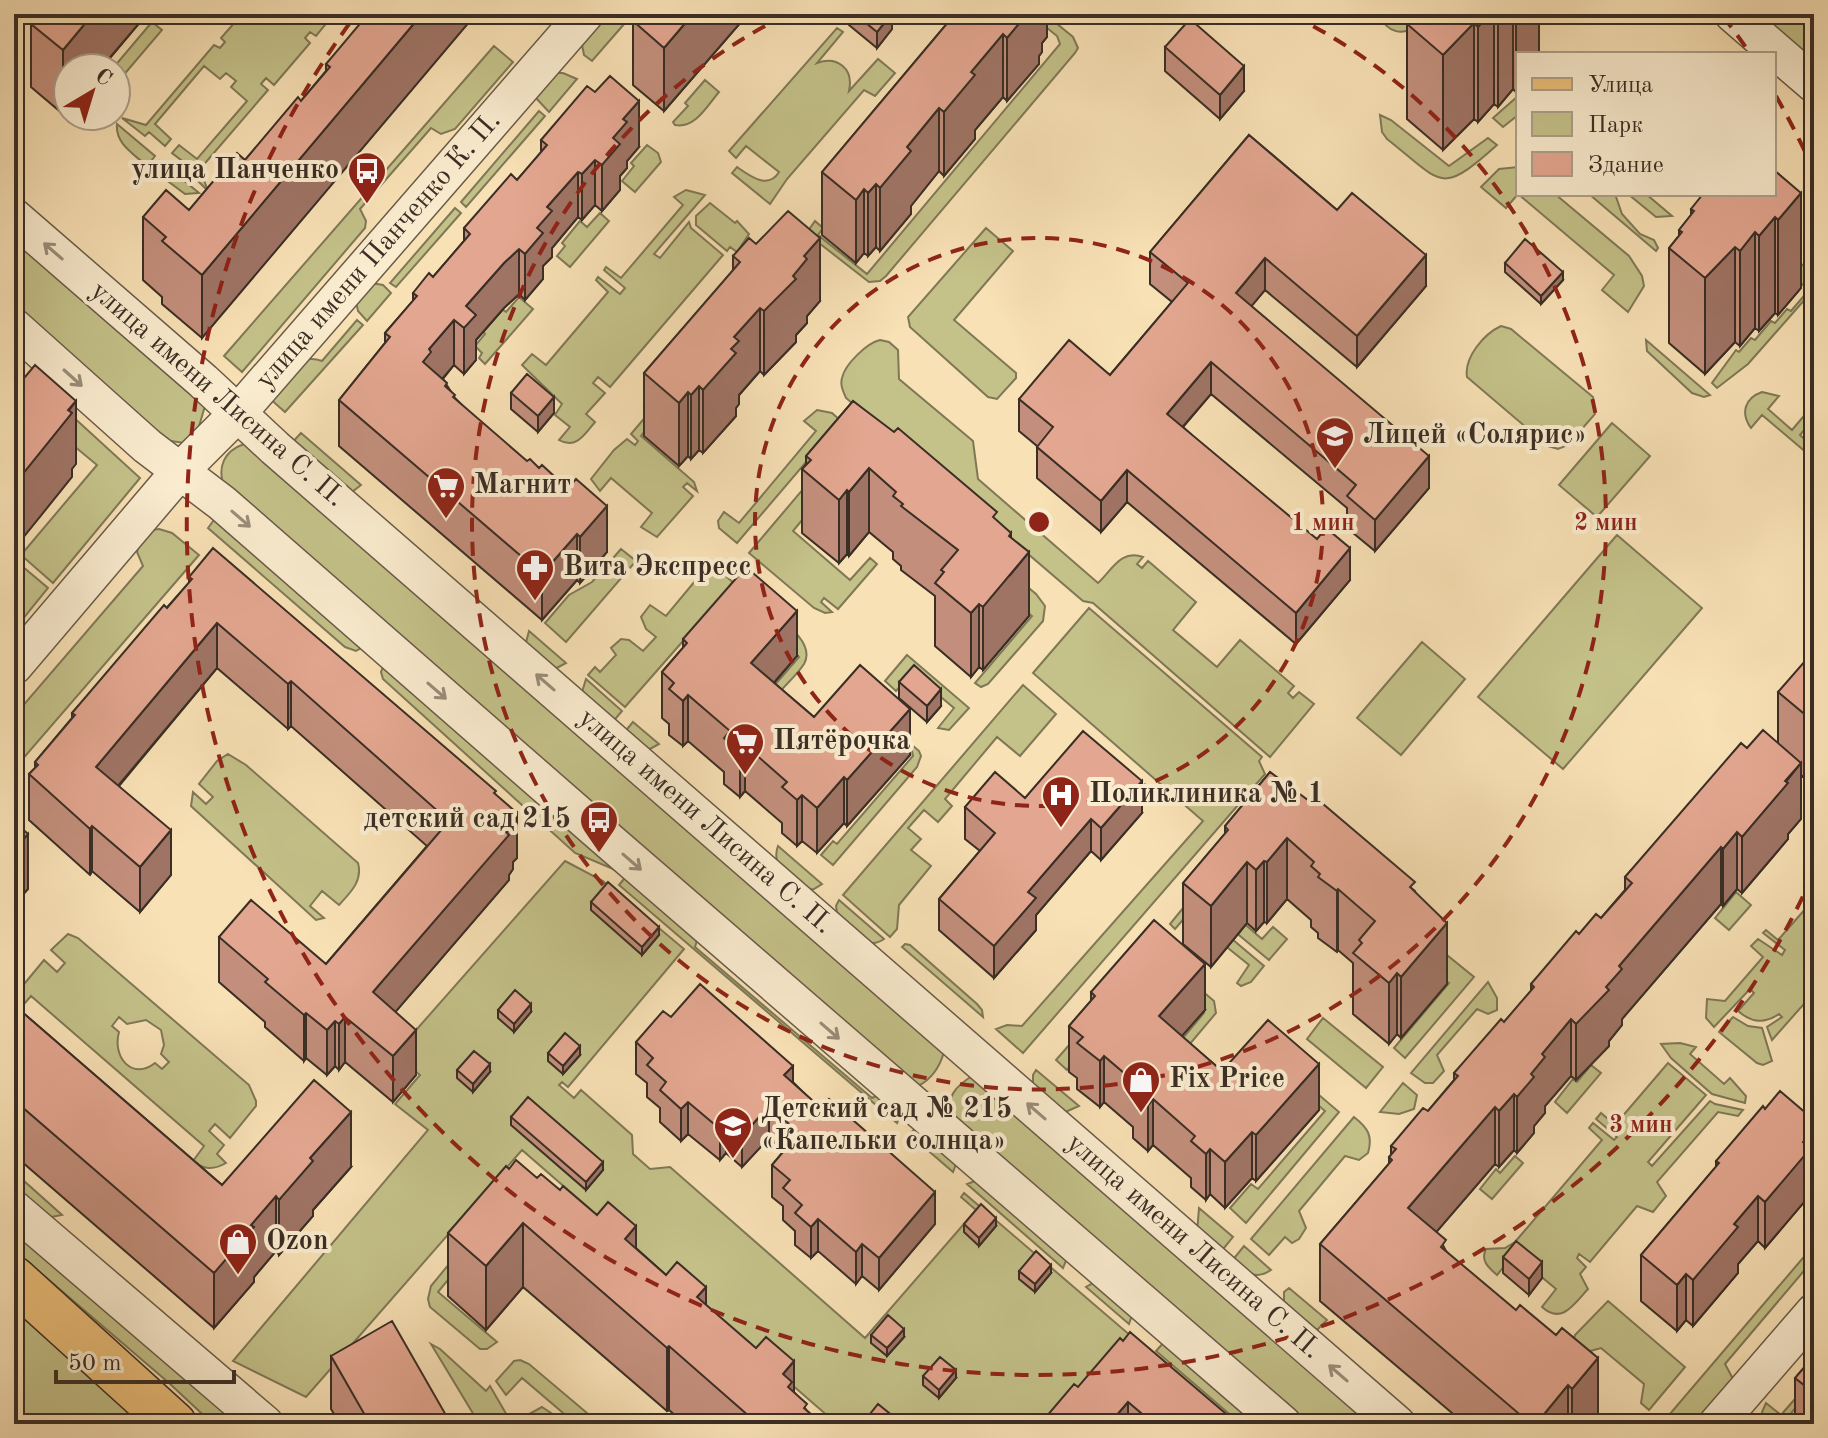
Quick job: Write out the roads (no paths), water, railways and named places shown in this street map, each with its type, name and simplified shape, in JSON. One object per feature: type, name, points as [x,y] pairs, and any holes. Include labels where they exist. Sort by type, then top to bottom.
[{"type":"main road","points":[[14,1279],[174,1424]]},
{"type":"street","name":"улица имени Панченко К. П.","points":[[14,666],[179,472],[238,413],[585,14]]},
{"type":"street","points":[[1733,14],[1814,84]]},
{"type":"street","name":"улица имени Лисина С. П.","points":[[14,217],[1397,1424]]},
{"type":"street","points":[[14,327],[179,472],[222,503],[1283,1424]]},
{"type":"street","points":[[14,1209],[265,1424]]},
{"type":"street","points":[[1717,1424],[1814,1312]]},
{"type":"place","name":"улица Панченко","points":[[367,205]]},
{"type":"place","name":"Лицей «Солярис»","points":[[1335,470]]},
{"type":"place","name":"Магнит","points":[[446,520]]},
{"type":"place","name":"Вита Экспресс","points":[[535,602]]},
{"type":"place","name":"Пятёрочка","points":[[745,776]]},
{"type":"place","name":"Поликлиника № 1","points":[[1061,829]]},
{"type":"place","name":"детский сад 215","points":[[599,854]]},
{"type":"place","name":"Fix Price","points":[[1141,1114]]},
{"type":"place","name":"Детский сад № 215 «Капельки солнца»","points":[[733,1160]]},
{"type":"place","name":"Ozon","points":[[238,1276]]}]
